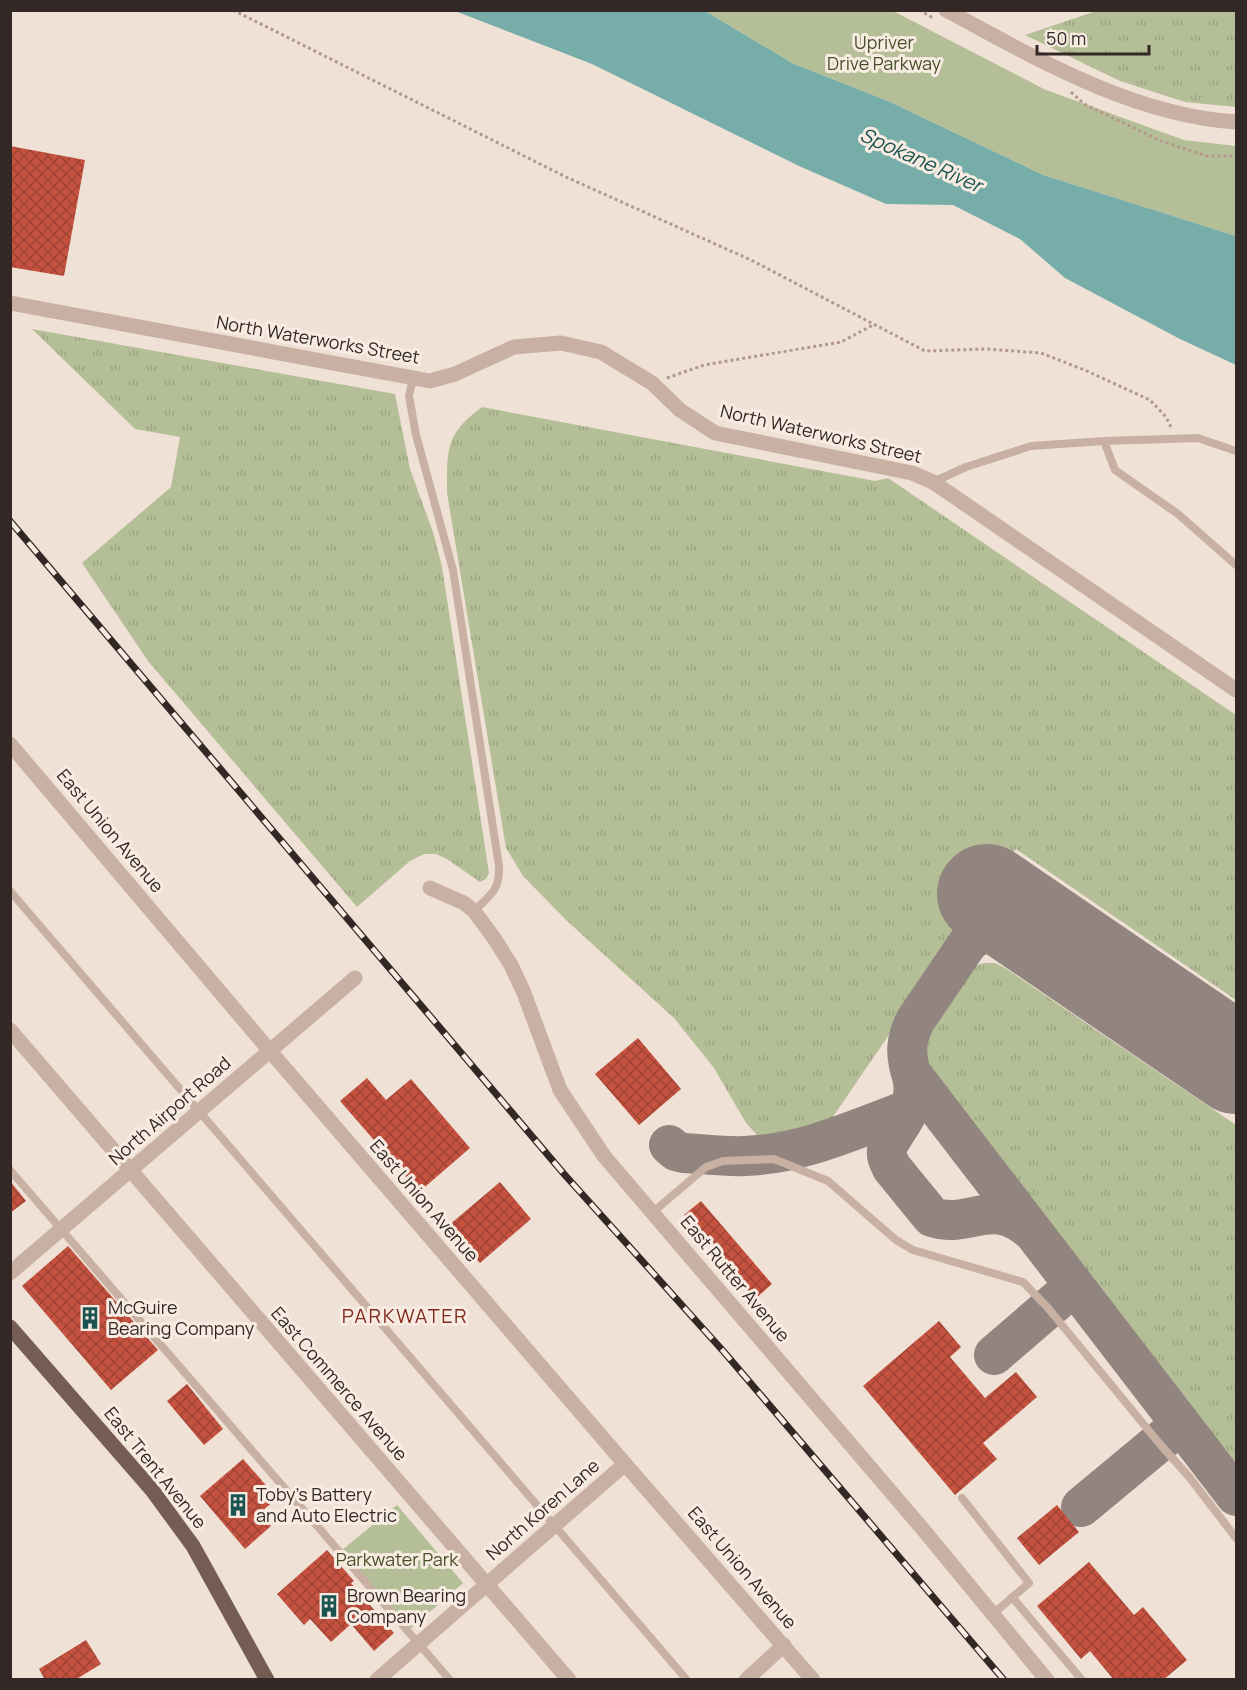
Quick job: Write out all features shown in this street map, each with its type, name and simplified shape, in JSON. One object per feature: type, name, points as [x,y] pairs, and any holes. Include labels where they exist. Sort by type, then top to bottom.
[{"type":"main road","name":"East Trent Avenue","points":[[10,1327],[152,1490],[193,1546],[267,1680]]},
{"type":"street","points":[[946,10],[1012,46],[1099,86],[1162,110],[1236,122]]},
{"type":"street","name":"North Waterworks Street","points":[[10,303],[430,381],[455,374],[514,346],[561,343],[601,352],[651,383],[680,410],[715,433],[912,472],[933,482],[1236,690]]},
{"type":"street","name":"East Union Avenue","points":[[10,744],[270,1051],[813,1680]]},
{"type":"street","name":"East Rutter Avenue","points":[[430,888],[452,897],[474,911],[494,938],[511,965],[528,1002],[560,1090],[604,1156],[1047,1680]]},
{"type":"street","name":"North Airport Road","points":[[10,1273],[355,978]]},
{"type":"street","name":"East Commerce Avenue","points":[[10,1030],[569,1680]]},
{"type":"street","name":"North Koren Lane","points":[[377,1680],[625,1464]]},
{"type":"street","points":[[746,1680],[784,1645]]},
{"type":"lane","points":[[413,378],[409,396],[420,454],[445,535],[453,570],[499,866],[498,882],[494,892],[474,911]]},
{"type":"lane","points":[[933,482],[966,467],[1031,446],[1197,438],[1236,451]]},
{"type":"lane","points":[[1104,441],[1115,470],[1178,514],[1236,566]]},
{"type":"lane","points":[[10,891],[687,1680]]},
{"type":"lane","points":[[653,1212],[706,1167],[723,1161],[774,1159],[828,1181],[896,1239],[913,1250],[1023,1282],[1048,1308],[1190,1478],[1236,1538]]},
{"type":"lane","points":[[10,1170],[450,1680]]},
{"type":"lane","points":[[962,1498],[1029,1583],[993,1614]]},
{"type":"lane","points":[[1012,1597],[1083,1680]]},
{"type":"path","points":[[234,10],[566,177],[753,261],[925,351],[986,349],[1041,353],[1150,400],[1166,417],[1177,438]]},
{"type":"path","points":[[651,383],[704,365],[841,342],[873,325]]},
{"type":"green space","name":"Upriver Drive Parkway","points":[[705,11],[893,11],[1046,90],[1184,140],[1236,146],[1236,236],[1043,175],[888,101],[794,64]]},
{"type":"green space","points":[[1096,11],[1236,11],[1236,107],[1185,102],[1120,81],[1025,35]]},
{"type":"green space","points":[[32,329],[395,394],[410,469],[434,535],[442,567],[489,873],[486,879],[480,882],[447,859],[436,854],[424,854],[410,861],[357,907],[148,661],[82,563],[171,487],[180,437],[135,429]]},
{"type":"green space","points":[[482,407],[875,481],[888,478],[1236,715],[1236,1000],[1016,849],[828,1124],[805,1134],[764,1143],[746,1123],[714,1068],[674,1018],[567,921],[523,876],[506,848],[447,493],[447,465],[451,444],[461,426]]},
{"type":"green space","points":[[984,963],[995,963],[1005,968],[1236,1125],[1236,1476],[921,1069],[915,1049],[917,1038],[965,969]]},
{"type":"green space","name":"Parkwater Park","points":[[397,1505],[463,1583],[410,1629],[342,1550]]},
{"type":"water","name":"Spokane River","points":[[455,11],[705,11],[794,64],[888,101],[1043,175],[1236,236],[1236,365],[1180,339],[1065,278],[1020,239],[953,205],[886,204],[799,166],[592,64]]},
{"type":"building","points":[[10,146],[85,160],[64,276],[10,267]]},
{"type":"building","points":[[638,1038],[681,1089],[639,1125],[595,1074]]},
{"type":"building","points":[[367,1078],[386,1100],[411,1079],[470,1148],[419,1192],[340,1101]]},
{"type":"building","points":[[10,1181],[26,1201],[10,1213]]},
{"type":"building","points":[[500,1182],[531,1219],[480,1263],[448,1226]]},
{"type":"building","points":[[701,1201],[772,1284],[755,1299],[684,1215]]},
{"type":"building","name":"McGuire Bearing Company","points":[[68,1246],[158,1350],[111,1390],[22,1286]]},
{"type":"building","points":[[939,1321],[961,1347],[950,1357],[985,1398],[1016,1372],[1037,1397],[983,1443],[997,1459],[955,1495],[863,1386]]},
{"type":"building","points":[[187,1384],[223,1429],[204,1445],[167,1401]]},
{"type":"building","name":"Toby's Battery and Auto Electric","points":[[243,1459],[277,1498],[260,1513],[271,1526],[245,1549],[200,1496]]},
{"type":"building","points":[[1057,1505],[1079,1532],[1039,1565],[1017,1538]]},
{"type":"building","name":"Brown Bearing Company","points":[[327,1550],[354,1581],[351,1583],[394,1633],[374,1651],[351,1624],[331,1642],[310,1619],[304,1625],[277,1594]]},
{"type":"building","points":[[1089,1562],[1134,1615],[1143,1607],[1187,1660],[1163,1680],[1114,1680],[1090,1651],[1081,1659],[1037,1606]]},
{"type":"building","points":[[86,1640],[101,1664],[75,1680],[45,1680],[39,1669]]},
{"type":"taxiway","points":[[1033,926],[1007,925],[991,929],[968,943],[915,1021],[907,1046],[911,1073],[1236,1496]]},
{"type":"taxiway","points":[[911,1073],[914,1090],[911,1105],[887,1148],[887,1157],[892,1168],[932,1217],[959,1220],[993,1214],[1006,1216],[1034,1233]]},
{"type":"taxiway","points":[[669,1145],[676,1151],[684,1153],[730,1156],[788,1151],[829,1139],[910,1109]]},
{"type":"taxiway","points":[[994,1355],[1074,1286]]},
{"type":"taxiway","points":[[1081,1507],[1181,1424]]},
{"type":"runway","points":[[987,894],[1236,1064]]},
{"type":"railway","points":[[10,521],[564,1174],[724,1352],[1004,1680]]},
{"type":"place","name":"McGuire Bearing Company","points":[[90,1318]]},
{"type":"place","name":"Toby's Battery and Auto Electric","points":[[238,1505]]},
{"type":"place","name":"Brown Bearing Company","points":[[329,1606]]},
{"type":"district","name":"PARKWATER","points":[[405,1316]]}]
